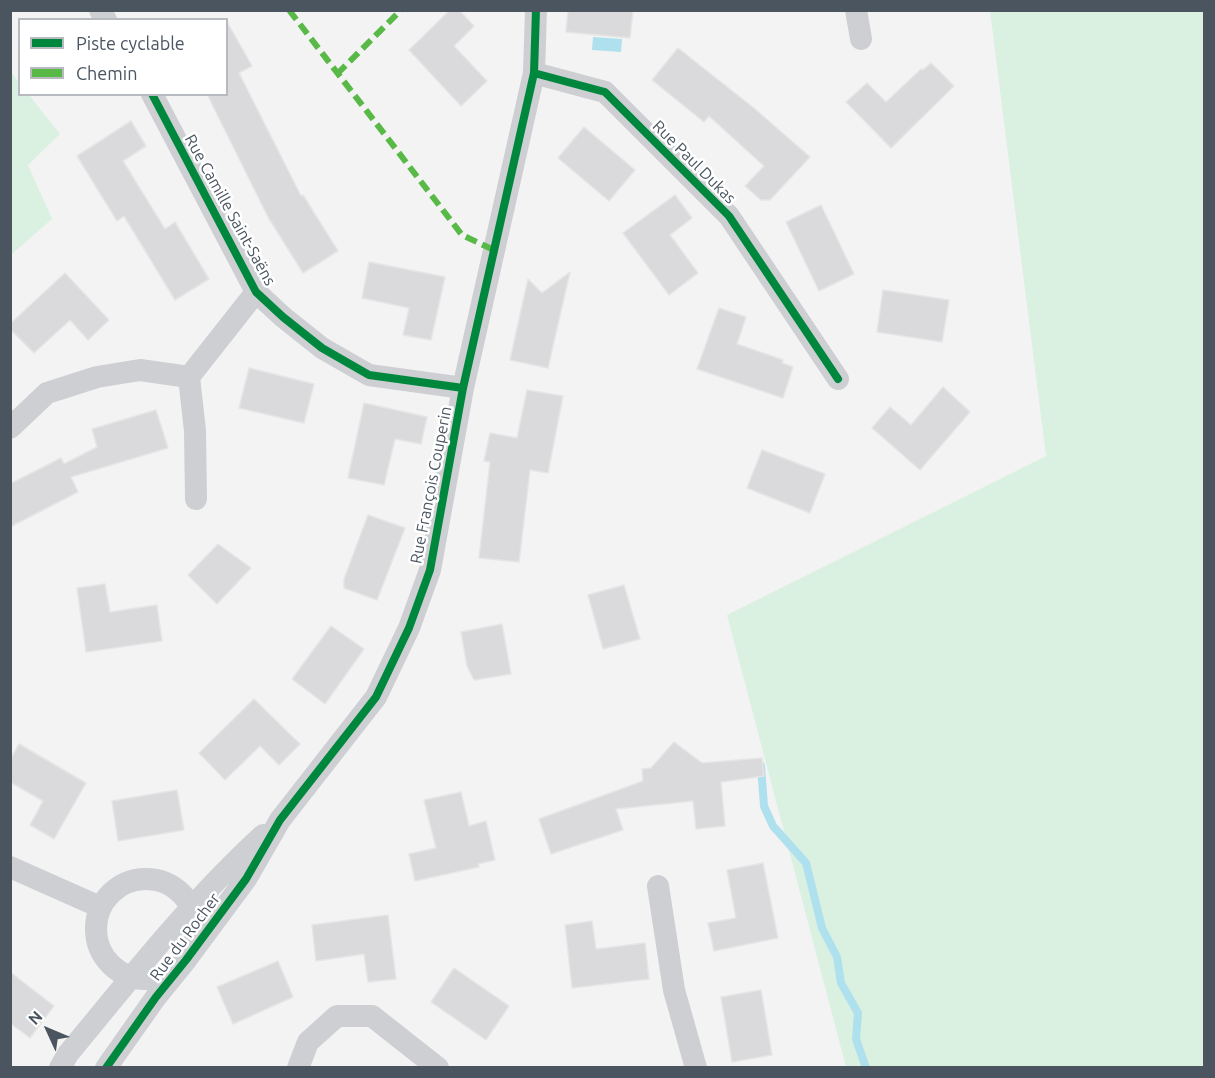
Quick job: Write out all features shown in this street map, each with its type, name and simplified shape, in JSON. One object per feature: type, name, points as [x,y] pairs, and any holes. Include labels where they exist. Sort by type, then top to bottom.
[{"type":"street","name":"Rue François Couperin","points":[[280,820],[376,697],[409,628],[430,570],[463,388],[534,73],[536,10]]},
{"type":"street","points":[[856,10],[861,39]]},
{"type":"street","name":"Rue Paul Dukas","points":[[534,73],[605,92],[729,216],[838,379]]},
{"type":"street","name":"Rue Camille Saint-Saëns","points":[[153,96],[256,292],[322,348],[369,375],[463,388]]},
{"type":"street","points":[[196,499],[195,431],[189,377],[256,292]]},
{"type":"street","points":[[10,428],[47,393],[97,377],[140,370],[189,377]]},
{"type":"street","name":"Rue du Rocher","points":[[60,1068],[68,1054],[130,978],[192,908],[230,866],[280,820]]},
{"type":"street","name":"Rue du Rocher","points":[[106,1068],[156,997],[246,879],[280,820]]},
{"type":"street","points":[[10,867],[100,907]]},
{"type":"street","points":[[138,879],[150,879],[171,885],[192,908],[196,934],[186,960],[177,969],[155,979],[130,978],[115,969],[100,951],[96,936],[96,921],[100,907],[116,888],[138,879]]},
{"type":"street","points":[[658,886],[674,990],[696,1068]]},
{"type":"street","points":[[298,1068],[308,1042],[338,1016],[372,1016],[438,1068]]},
{"type":"green space","points":[[990,11],[1204,11],[1204,1067],[846,1067],[727,615],[1046,456]]},
{"type":"green space","points":[[10,71],[18,81],[18,96],[30,96],[60,134],[28,165],[52,219],[11,255]]},
{"type":"water","points":[[593,37],[622,39],[621,52],[592,50]]},
{"type":"building","points":[[450,10],[459,10],[474,26],[454,46],[487,81],[461,106],[409,50]]},
{"type":"building","points":[[568,10],[633,10],[630,38],[566,32]]},
{"type":"building","points":[[228,24],[252,66],[239,73],[301,196],[303,195],[338,251],[303,273],[268,217],[208,96],[228,96]]},
{"type":"building","points":[[678,48],[755,109],[810,157],[770,200],[761,200],[745,186],[764,166],[709,116],[704,122],[652,80]]},
{"type":"building","points":[[931,63],[954,86],[891,148],[846,102],[867,83],[886,102],[921,69],[923,70]]},
{"type":"building","points":[[131,121],[146,146],[123,161],[165,229],[175,222],[209,279],[175,300],[124,216],[117,221],[77,156]]},
{"type":"building","points":[[584,127],[635,170],[609,201],[558,158]]},
{"type":"building","points":[[675,195],[692,218],[670,235],[698,273],[669,295],[623,233]]},
{"type":"building","points":[[821,205],[854,274],[819,291],[786,222]]},
{"type":"building","points":[[369,262],[445,277],[431,340],[403,335],[409,308],[362,298]]},
{"type":"building","points":[[570,272],[548,368],[510,360],[528,279],[542,293]]},
{"type":"building","points":[[65,273],[109,320],[88,340],[70,320],[34,353],[10,329],[10,324]]},
{"type":"building","points":[[883,290],[949,300],[942,342],[877,332]]},
{"type":"building","points":[[719,308],[746,317],[737,344],[783,360],[782,363],[793,367],[783,398],[697,369]]},
{"type":"building","points":[[249,368],[314,384],[304,423],[239,408]]},
{"type":"building","points":[[943,387],[970,412],[920,470],[872,428],[890,407],[911,425]]},
{"type":"building","points":[[527,390],[563,396],[548,473],[530,470],[519,562],[479,558],[490,462],[484,461],[490,433],[517,438]]},
{"type":"building","points":[[364,403],[427,417],[421,444],[395,439],[384,485],[348,478]]},
{"type":"building","points":[[156,410],[168,448],[71,477],[78,492],[10,527],[10,484],[61,458],[64,464],[97,447],[92,429]]},
{"type":"building","points":[[762,450],[825,474],[810,513],[747,488]]},
{"type":"building","points":[[368,515],[405,528],[377,600],[344,588],[344,579]]},
{"type":"building","points":[[218,544],[251,568],[217,604],[188,575]]},
{"type":"building","points":[[105,584],[110,612],[157,605],[162,641],[86,652],[77,588]]},
{"type":"building","points":[[624,585],[640,639],[603,649],[588,595]]},
{"type":"building","points":[[502,624],[511,674],[474,680],[467,666],[461,632]]},
{"type":"building","points":[[331,626],[364,649],[325,704],[292,679]]},
{"type":"building","points":[[254,699],[300,744],[279,765],[260,746],[225,780],[199,753]]},
{"type":"building","points":[[674,742],[702,763],[762,758],[764,776],[721,782],[725,826],[696,829],[693,801],[616,809],[623,830],[551,854],[539,819],[643,781],[642,769],[651,768]]},
{"type":"building","points":[[19,744],[86,783],[54,839],[30,825],[43,801],[10,782],[10,760]]},
{"type":"building","points":[[177,790],[184,830],[118,841],[112,801]]},
{"type":"building","points":[[461,792],[469,826],[486,821],[495,860],[478,864],[479,867],[415,881],[409,854],[436,848],[424,800]]},
{"type":"building","points":[[763,863],[778,938],[714,951],[708,923],[736,918],[727,870]]},
{"type":"building","points":[[388,915],[396,979],[368,982],[364,954],[316,961],[312,925]]},
{"type":"building","points":[[592,921],[596,949],[645,943],[649,979],[572,988],[565,925]]},
{"type":"building","points":[[278,961],[293,997],[233,1024],[217,987]]},
{"type":"building","points":[[454,968],[509,1006],[486,1040],[431,1002]]},
{"type":"building","points":[[10,972],[54,1006],[30,1038],[10,1023]]},
{"type":"building","points":[[761,990],[772,1055],[732,1062],[721,997]]},
{"type":"waterway","points":[[761,766],[764,806],[773,826],[806,863],[822,928],[837,957],[841,983],[858,1013],[856,1039],[866,1068]]},
{"type":"marked path","points":[[289,10],[462,235],[494,250]]},
{"type":"marked path","points":[[337,74],[401,10]]},
{"type":"cycle path","points":[[106,1068],[156,997],[246,879],[280,820],[376,697],[409,628],[430,570],[463,388],[534,73],[536,10]]},
{"type":"cycle path","points":[[534,73],[605,92],[729,216],[838,379]]},
{"type":"cycle path","points":[[153,96],[256,292],[322,348],[369,375],[463,388]]}]
